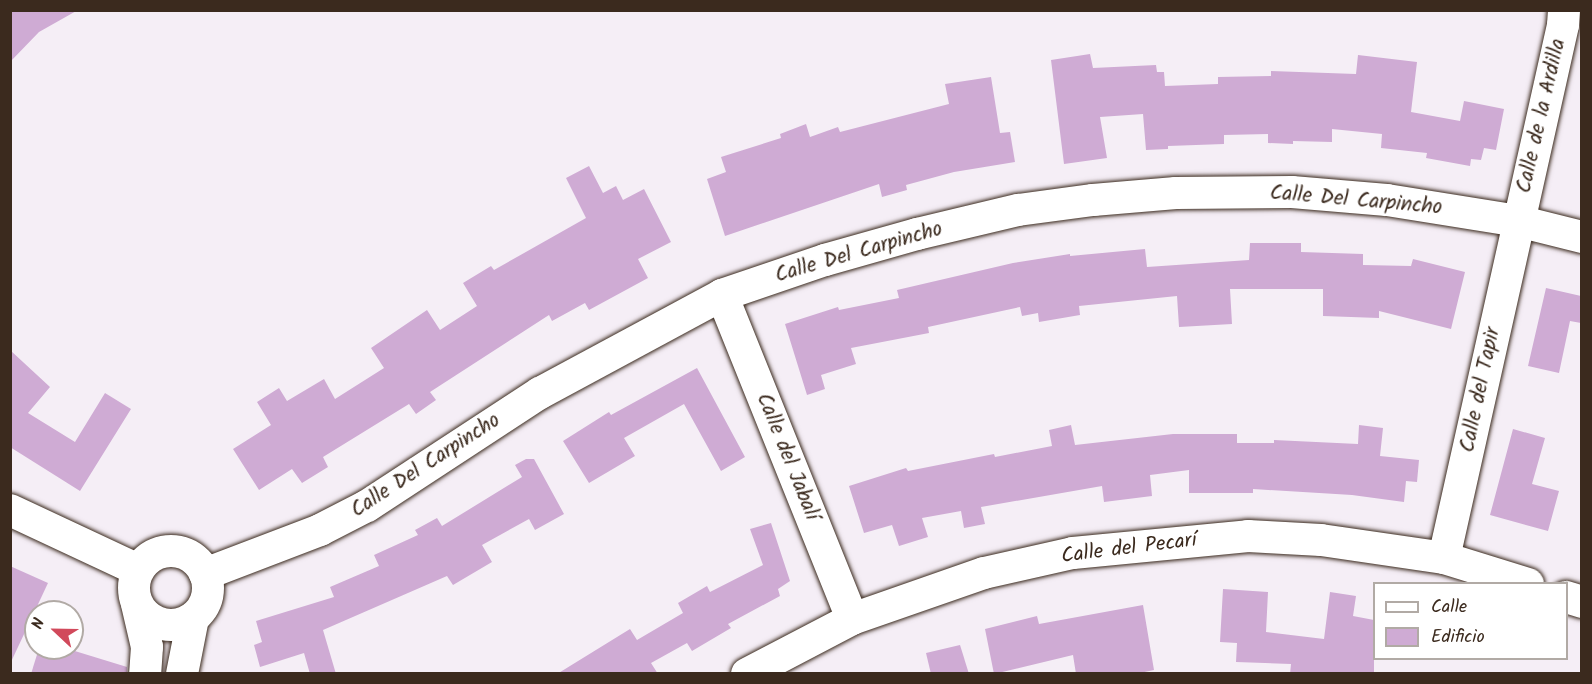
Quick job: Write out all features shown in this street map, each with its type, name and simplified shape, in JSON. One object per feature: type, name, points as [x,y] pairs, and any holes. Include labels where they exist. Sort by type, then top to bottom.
[{"type":"street","name":"Calle de la Ardilla","points":[[1518,221],[1563,25],[1564,10]]},
{"type":"street","name":"Calle Del Carpincho","points":[[205,574],[320,530],[367,506],[540,393],[722,295],[825,260],[917,234],[1018,210],[1093,200],[1176,193],[1292,192],[1387,200],[1518,221],[1581,237]]},
{"type":"street","name":"Calle del Tapir","points":[[1444,558],[1518,221]]},
{"type":"street","name":"Calle del Jabalí","points":[[722,295],[852,619]]},
{"type":"street","points":[[10,510],[138,570]]},
{"type":"street","name":"Calle del Pecarí","points":[[747,674],[852,619],[984,573],[1073,553],[1248,537],[1321,540],[1444,558],[1522,582]]},
{"type":"street","points":[[137,604],[143,613],[161,624],[183,623],[193,618],[201,609],[206,598],[205,574],[189,556],[178,552],[156,554],[138,570],[134,581],[137,604],[147,647],[146,674]]},
{"type":"street","points":[[182,674],[193,618]]},
{"type":"building","points":[[10,10],[78,10],[39,32],[10,62]]},
{"type":"building","points":[[1090,54],[1093,68],[1156,65],[1157,72],[1164,72],[1165,86],[1218,84],[1218,77],[1271,76],[1271,71],[1356,74],[1358,55],[1417,62],[1411,112],[1460,121],[1464,101],[1504,109],[1496,150],[1484,148],[1481,160],[1471,159],[1470,166],[1426,158],[1427,153],[1381,148],[1382,134],[1332,129],[1332,142],[1268,143],[1268,134],[1224,135],[1224,144],[1168,146],[1168,149],[1146,150],[1143,114],[1100,117],[1107,158],[1064,164],[1051,60]]},
{"type":"building","points":[[991,77],[1000,133],[1010,132],[1015,162],[954,172],[906,185],[907,190],[882,197],[879,184],[725,236],[707,179],[726,172],[721,157],[781,138],[780,134],[806,124],[810,137],[838,127],[840,132],[949,104],[945,84]]},
{"type":"building","points":[[589,166],[603,193],[616,186],[623,200],[644,189],[671,242],[638,259],[648,278],[589,310],[585,303],[552,321],[549,315],[430,392],[436,400],[416,414],[409,404],[323,457],[328,467],[302,483],[292,469],[259,490],[233,449],[271,425],[257,402],[279,388],[287,401],[324,379],[335,399],[384,368],[371,348],[427,310],[440,330],[477,306],[463,283],[491,266],[494,270],[586,218],[566,178]]},
{"type":"building","points":[[1250,243],[1301,243],[1301,252],[1363,254],[1363,265],[1411,266],[1413,259],[1465,272],[1451,329],[1379,311],[1379,318],[1323,316],[1323,289],[1230,289],[1232,324],[1179,327],[1177,296],[1079,306],[1080,315],[1039,322],[1038,313],[1022,316],[1020,307],[928,327],[929,333],[851,348],[856,364],[821,375],[825,389],[807,395],[785,324],[838,307],[839,310],[899,298],[897,290],[1013,263],[1070,254],[1070,256],[1145,249],[1147,267],[1249,260]]},
{"type":"building","points":[[1546,288],[1581,296],[1581,323],[1570,321],[1559,373],[1528,366]]},
{"type":"building","points":[[10,350],[50,387],[28,413],[75,442],[105,393],[131,409],[80,491],[10,447]]},
{"type":"building","points":[[697,368],[745,457],[721,471],[684,404],[624,438],[635,456],[589,483],[563,441],[609,412],[611,415]]},
{"type":"building","points":[[1071,425],[1075,445],[1173,434],[1237,434],[1237,443],[1274,443],[1274,440],[1358,444],[1359,425],[1383,428],[1380,456],[1419,460],[1417,482],[1406,481],[1404,502],[1352,495],[1253,489],[1253,493],[1189,493],[1189,470],[1150,475],[1152,496],[1104,502],[1102,486],[981,507],[985,524],[964,528],[961,511],[922,518],[928,537],[899,546],[892,525],[864,533],[849,486],[906,468],[908,471],[994,454],[995,457],[1052,446],[1049,430]]},
{"type":"building","points":[[1513,429],[1545,438],[1532,484],[1559,491],[1548,531],[1490,515]]},
{"type":"building","points":[[526,459],[534,459],[564,514],[535,530],[529,519],[482,545],[492,562],[453,585],[447,576],[323,630],[336,674],[310,674],[304,653],[260,667],[254,645],[262,642],[256,621],[334,597],[330,587],[379,566],[374,555],[418,535],[415,530],[437,518],[442,526],[522,477],[515,465]]},
{"type":"building","points":[[771,523],[790,581],[778,589],[780,596],[728,624],[731,628],[692,651],[687,643],[651,663],[658,674],[557,674],[630,629],[637,640],[683,613],[678,603],[707,586],[710,592],[763,565],[750,529]]},
{"type":"building","points":[[10,566],[48,583],[40,600],[24,600],[24,634],[10,664]]},
{"type":"building","points":[[1223,589],[1268,592],[1266,632],[1324,639],[1330,592],[1356,596],[1353,616],[1373,620],[1374,674],[1290,674],[1291,664],[1236,662],[1237,643],[1220,642]]},
{"type":"building","points":[[1143,605],[1154,670],[1135,674],[1076,674],[1073,655],[994,674],[985,629],[1037,616],[1039,624]]},
{"type":"building","points":[[960,645],[969,674],[931,674],[926,653]]},
{"type":"building","points":[[84,654],[127,667],[127,674],[31,674],[35,660],[84,660]]}]
